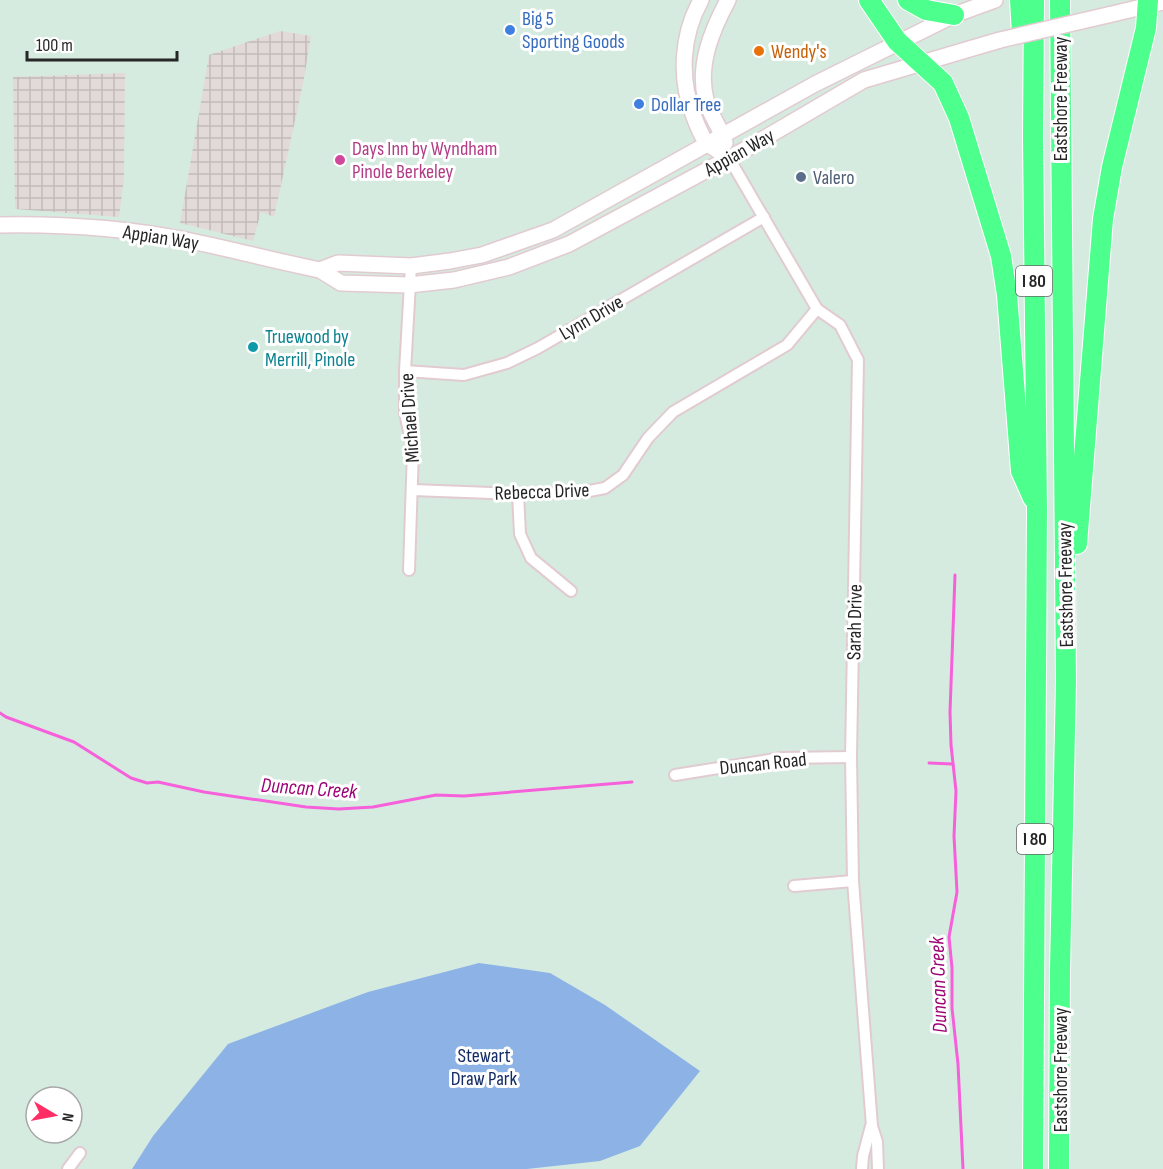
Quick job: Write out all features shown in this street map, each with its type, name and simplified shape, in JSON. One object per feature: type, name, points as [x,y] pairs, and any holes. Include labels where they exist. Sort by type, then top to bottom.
[{"type":"highway","points":[[869,0],[897,41],[943,83],[959,118],[1001,256],[1007,295],[1021,471],[1037,510]]},
{"type":"highway","points":[[908,0],[926,10],[954,15]]},
{"type":"highway","points":[[1020,0],[1023,51],[1033,137]]},
{"type":"highway","name":"Eastshore Freeway","points":[[1033,1169],[1037,510],[1033,137],[1034,0]]},
{"type":"highway","name":"Eastshore Freeway","points":[[1059,1169],[1060,958],[1066,681],[1060,0]]},
{"type":"highway","points":[[1066,681],[1075,646],[1078,521],[1103,219],[1112,167],[1153,3]]},
{"type":"main road","points":[[701,0],[689,33],[683,60],[689,105],[707,143],[729,158]]},
{"type":"main road","points":[[715,0],[714,11],[719,18]]},
{"type":"main road","points":[[728,0],[710,38],[703,82],[706,101],[723,135],[729,158]]},
{"type":"main road","name":"Appian Way","points":[[320,270],[338,263],[411,266],[482,255],[553,230],[707,143],[897,41],[954,15],[995,0]]},
{"type":"main road","name":"Appian Way","points":[[0,225],[106,228],[180,239],[320,270],[340,284],[409,285],[454,280],[509,267],[569,244],[729,158],[864,80],[1000,40],[1153,3]]},
{"type":"street","name":"Sarah Drive","points":[[729,158],[817,309],[840,325],[858,360],[851,757],[853,881],[872,1126],[877,1142],[878,1169]]},
{"type":"street","name":"Lynn Drive","points":[[405,371],[464,375],[507,363],[538,348],[764,217]]},
{"type":"street","name":"Michael Drive","points":[[409,570],[413,450],[405,413],[405,371],[411,266]]},
{"type":"street","name":"Rebecca Drive","points":[[413,490],[518,494],[584,492],[605,488],[623,475],[648,438],[673,412],[787,345],[817,309]]},
{"type":"street","points":[[518,494],[520,534],[531,558],[572,591]]},
{"type":"street","name":"Duncan Road","points":[[675,775],[782,758],[851,757]]},
{"type":"street","points":[[794,886],[853,881]]},
{"type":"street","name":"Sarah Drive","points":[[862,1169],[863,1156],[872,1126]]},
{"type":"street","points":[[68,1169],[80,1153]]},
{"type":"shaded area","points":[[280,31],[311,36],[274,217],[261,212],[253,241],[180,223],[209,55]]},
{"type":"shaded area","points":[[125,73],[124,178],[119,217],[15,209],[13,77]]},
{"type":"green space","name":"Stewart Draw Park","points":[[479,963],[550,973],[605,1005],[700,1071],[640,1146],[600,1161],[527,1169],[132,1169],[153,1136],[228,1044],[368,992]]},
{"type":"waterway","name":"Duncan Creek","points":[[955,575],[950,712],[956,791],[954,836],[957,892],[949,937],[963,1169]]},
{"type":"waterway","name":"Duncan Creek","points":[[0,713],[74,742],[131,778],[147,783],[158,782],[204,792],[306,807],[339,809],[373,807],[436,795],[464,796],[632,782]]},
{"type":"waterway","name":"Duncan Creek","points":[[929,763],[953,764]]},
{"type":"place","name":"Big 5 Sporting Goods","points":[[510,30]]},
{"type":"place","name":"Wendy's","points":[[759,51]]},
{"type":"place","name":"Dollar Tree","points":[[639,104]]},
{"type":"place","name":"Days Inn by Wyndham Pinole Berkeley","points":[[340,160]]},
{"type":"place","name":"Valero","points":[[801,177]]},
{"type":"place","name":"Truewood by Merrill, Pinole","points":[[253,347]]}]
